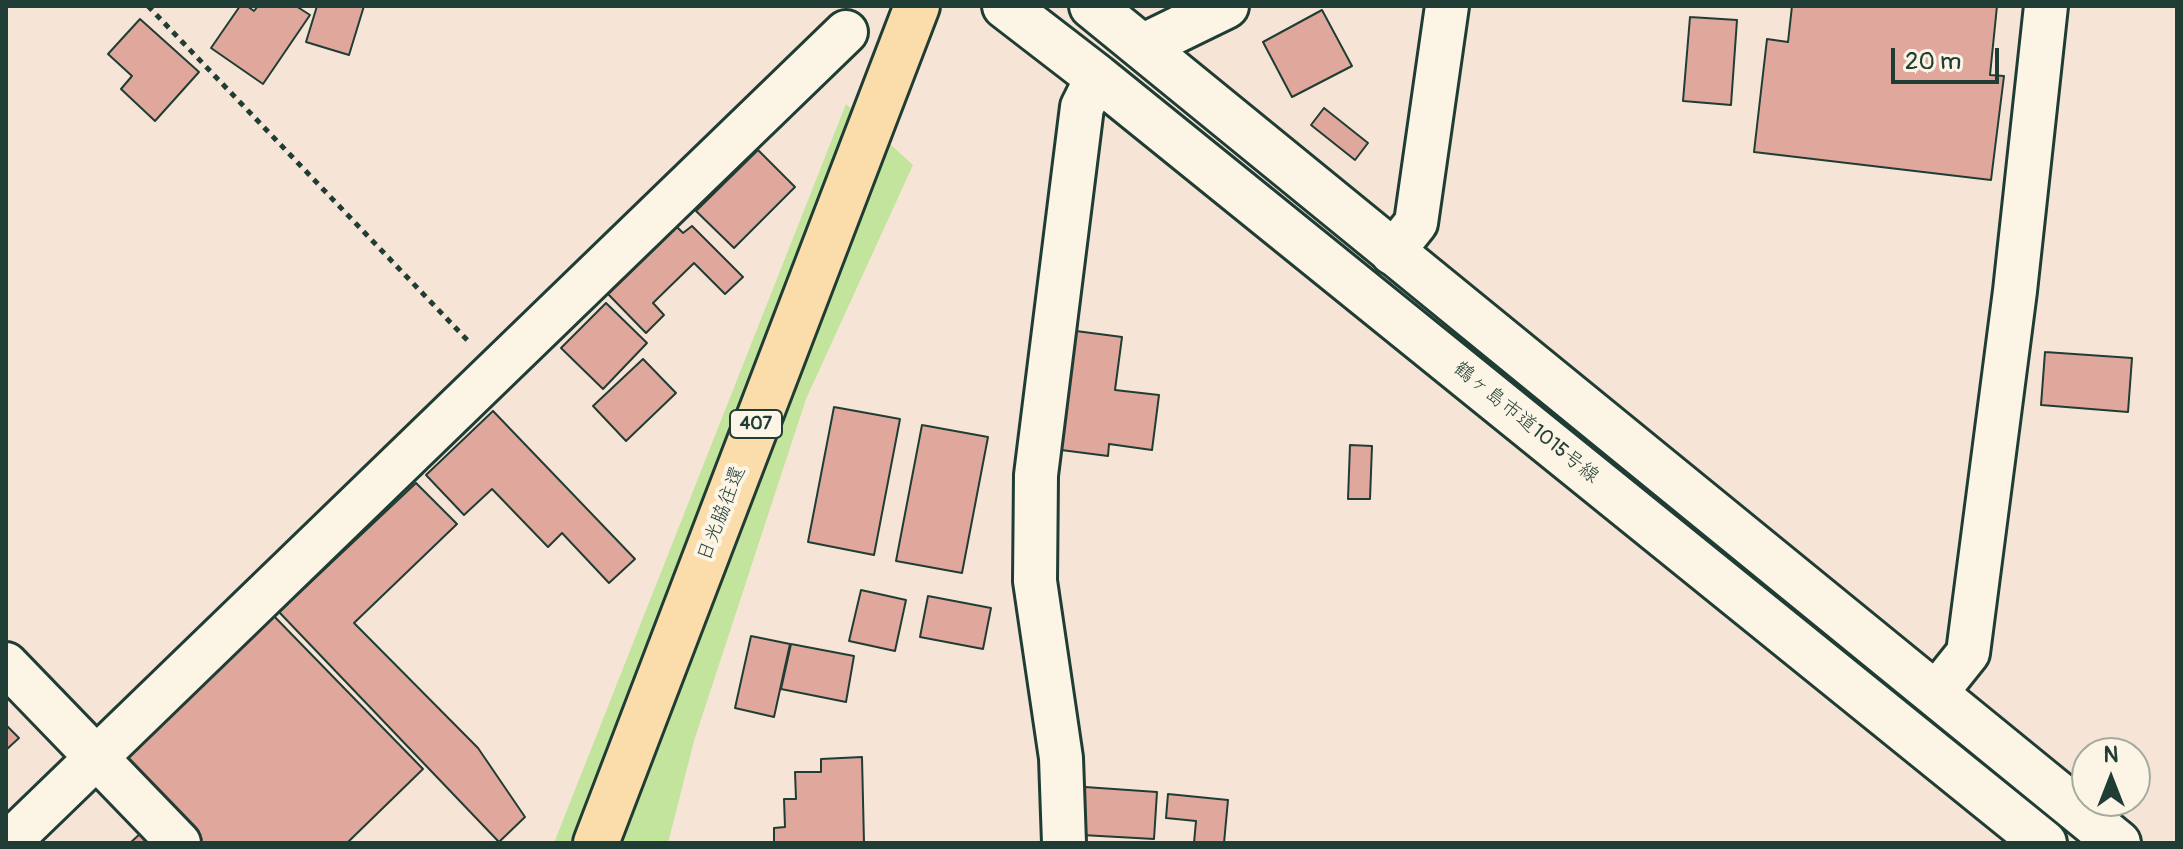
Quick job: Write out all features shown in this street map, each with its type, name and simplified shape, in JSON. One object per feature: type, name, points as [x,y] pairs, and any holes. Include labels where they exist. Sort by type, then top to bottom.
[{"type":"highway","name":"日光脇往還","points":[[596,843],[917,6]]},
{"type":"street","name":"鶴ヶ島市道1015号線","points":[[1005,6],[1097,77],[2044,843]]},
{"type":"street","points":[[1092,6],[2118,843]]},
{"type":"street","points":[[1144,46],[1226,6]]},
{"type":"street","points":[[1392,253],[1416,223],[1447,6]]},
{"type":"street","points":[[1936,693],[1968,653],[2015,291],[2046,6]]},
{"type":"street","points":[[8,843],[846,32]]},
{"type":"street","points":[[1064,843],[1061,758],[1035,581],[1036,475],[1082,107],[1097,77]]},
{"type":"street","points":[[6,664],[179,843]]},
{"type":"path","points":[[148,6],[496,370]]},
{"type":"green space","points":[[846,104],[913,165],[806,399],[694,741],[668,843],[554,843]]},
{"type":"building","points":[[240,6],[254,11],[258,6],[296,6],[310,15],[263,84],[211,48]]},
{"type":"building","points":[[317,6],[364,6],[349,55],[306,42]]},
{"type":"building","points":[[1792,6],[1997,6],[1990,75],[2004,76],[1991,180],[1754,152],[1767,39],[1788,42]]},
{"type":"building","points":[[1322,10],[1352,66],[1292,97],[1263,42]]},
{"type":"building","points":[[1690,17],[1737,20],[1731,105],[1683,101]]},
{"type":"building","points":[[140,19],[199,72],[155,121],[121,89],[132,76],[108,54]]},
{"type":"building","points":[[1324,108],[1368,143],[1355,160],[1311,125]]},
{"type":"building","points":[[758,150],[795,187],[734,248],[696,211]]},
{"type":"building","points":[[692,226],[743,277],[725,294],[694,263],[653,303],[664,315],[646,333],[608,294],[677,227],[683,233]]},
{"type":"building","points":[[606,303],[647,343],[603,389],[561,348]]},
{"type":"building","points":[[1076,331],[1122,337],[1115,390],[1159,395],[1152,450],[1109,444],[1108,456],[1061,450]]},
{"type":"building","points":[[2045,352],[2132,358],[2128,412],[2041,405]]},
{"type":"building","points":[[643,359],[676,393],[626,441],[593,406]]},
{"type":"building","points":[[834,407],[900,419],[874,555],[808,542]]},
{"type":"building","points":[[493,411],[635,559],[609,583],[562,533],[548,547],[492,489],[464,515],[426,475]]},
{"type":"building","points":[[922,425],[988,437],[962,573],[896,561]]},
{"type":"building","points":[[1350,445],[1372,446],[1370,499],[1348,499]]},
{"type":"building","points":[[416,483],[457,524],[354,623],[478,748],[525,817],[499,842],[279,612]]},
{"type":"building","points":[[861,590],[906,600],[895,651],[849,641]]},
{"type":"building","points":[[928,596],[991,608],[983,649],[920,637]]},
{"type":"building","points":[[268,610],[423,769],[347,843],[197,843],[114,758]]},
{"type":"building","points":[[751,636],[790,644],[774,717],[735,708]]},
{"type":"building","points":[[791,644],[854,656],[846,702],[781,689]]},
{"type":"building","points":[[6,725],[19,738],[6,750]]},
{"type":"building","points":[[862,757],[864,843],[774,843],[774,828],[785,827],[784,799],[796,799],[795,772],[821,772],[821,759]]},
{"type":"building","points":[[1085,787],[1157,792],[1154,839],[1082,835]]},
{"type":"building","points":[[1168,794],[1228,800],[1224,843],[1194,843],[1196,821],[1166,818]]},
{"type":"building","points":[[141,833],[151,843],[130,843]]}]
